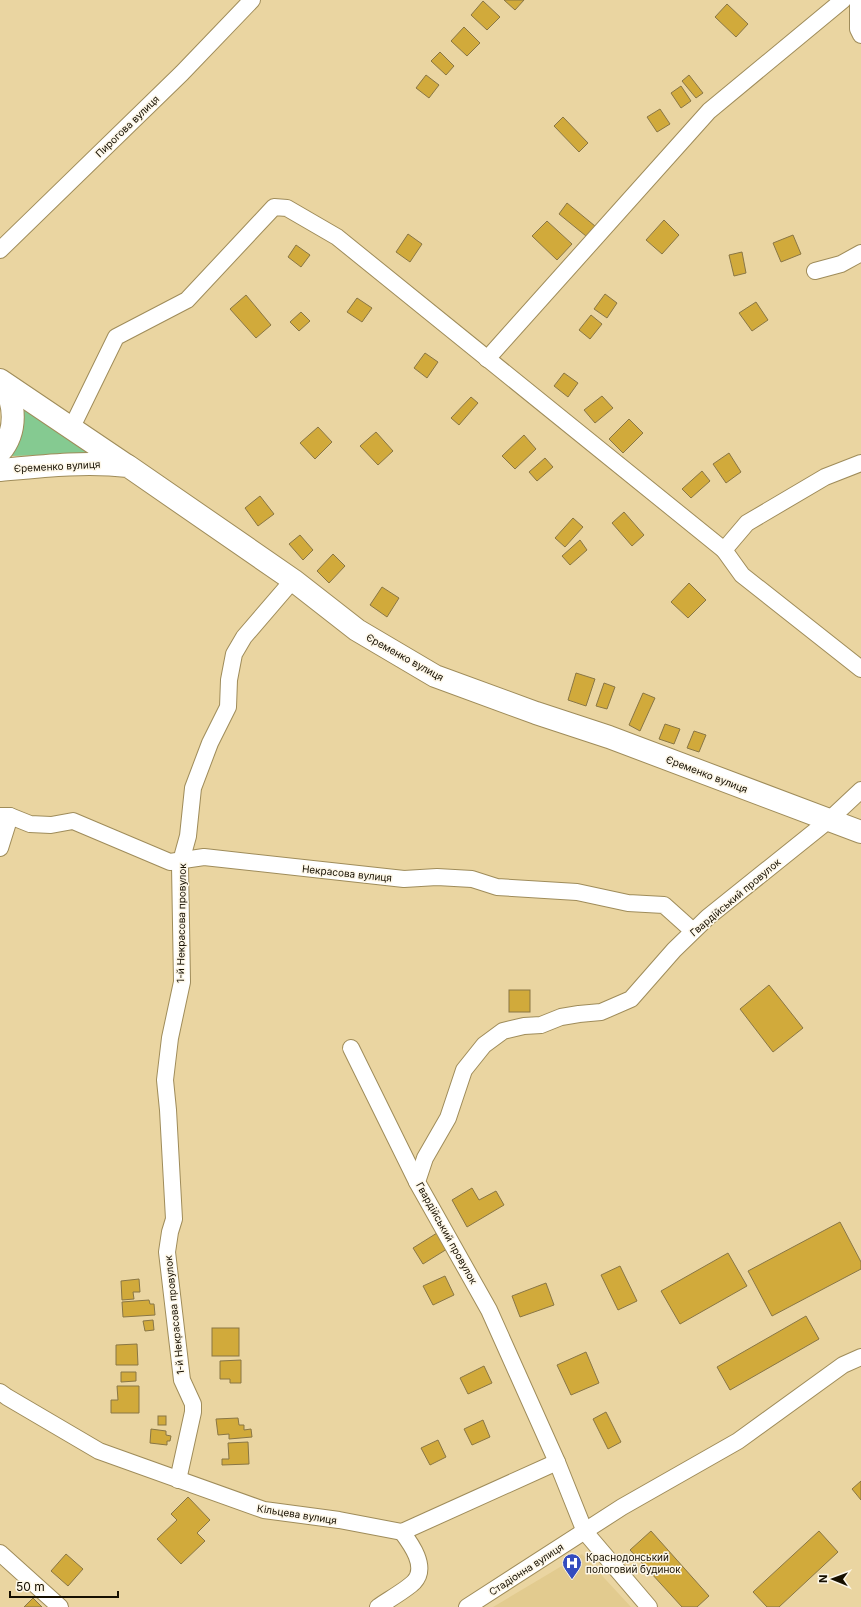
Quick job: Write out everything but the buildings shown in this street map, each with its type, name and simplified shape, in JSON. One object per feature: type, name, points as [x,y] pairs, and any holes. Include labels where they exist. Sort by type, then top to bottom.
[{"type":"street","name":"Пирогова вулиця","points":[[0,250],[182,73],[252,0]]},
{"type":"street","points":[[487,359],[709,112],[842,0]]},
{"type":"street","points":[[858,0],[858,29],[861,35]]},
{"type":"street","points":[[72,427],[116,337],[187,300],[274,207],[287,208],[337,237],[724,550],[742,575],[861,669]]},
{"type":"street","points":[[815,271],[841,264],[861,253]]},
{"type":"street","points":[[0,380],[128,466]]},
{"type":"street","points":[[0,380],[9,395],[13,416],[9,438],[0,452]]},
{"type":"street","name":"Єременко вулиця","points":[[0,470],[89,463],[128,466],[293,580],[357,630],[435,676],[609,737],[861,832]]},
{"type":"street","points":[[724,550],[747,523],[825,477],[861,463]]},
{"type":"street","name":"1-й Некрасова провулок","points":[[178,1480],[193,1412],[193,1404],[182,1380],[167,1252],[170,1232],[174,1219],[165,1080],[170,1038],[182,982],[180,865],[188,836],[193,788],[210,743],[228,707],[229,680],[234,654],[244,637],[293,580]]},
{"type":"street","name":"Гвардійський провулок","points":[[649,1607],[585,1532],[557,1462],[489,1310],[417,1182],[425,1158],[448,1118],[464,1070],[484,1045],[503,1031],[524,1026],[541,1025],[579,1014],[601,1012],[632,999],[674,950],[708,917],[829,820],[861,790]]},
{"type":"street","points":[[0,848],[5,816]]},
{"type":"street","name":"Некрасова вулиця","points":[[5,816],[30,824],[51,825],[73,822],[170,862],[204,857],[404,879],[437,877],[472,879],[497,886],[577,892],[628,903],[664,905],[693,931]]},
{"type":"street","points":[[351,1048],[417,1182]]},
{"type":"street","name":"Стадіонна вулиця","points":[[467,1607],[622,1508],[738,1441],[843,1366],[861,1357]]},
{"type":"street","name":"Кільцева вулиця","points":[[2,1399],[99,1451],[264,1510],[339,1520],[402,1532]]},
{"type":"street","points":[[378,1607],[414,1582],[418,1575],[418,1559],[416,1550],[402,1532],[557,1462]]},
{"type":"street","points":[[0,1553],[60,1607]]},
{"type":"shaded area","name":"Краснодонський пологовий будинок","points":[[582,1554],[631,1607],[493,1607]]},
{"type":"green space","points":[[23,407],[91,454],[10,456]]},
{"type":"place","name":"Краснодонський пологовий будинок","points":[[572,1580]]}]
